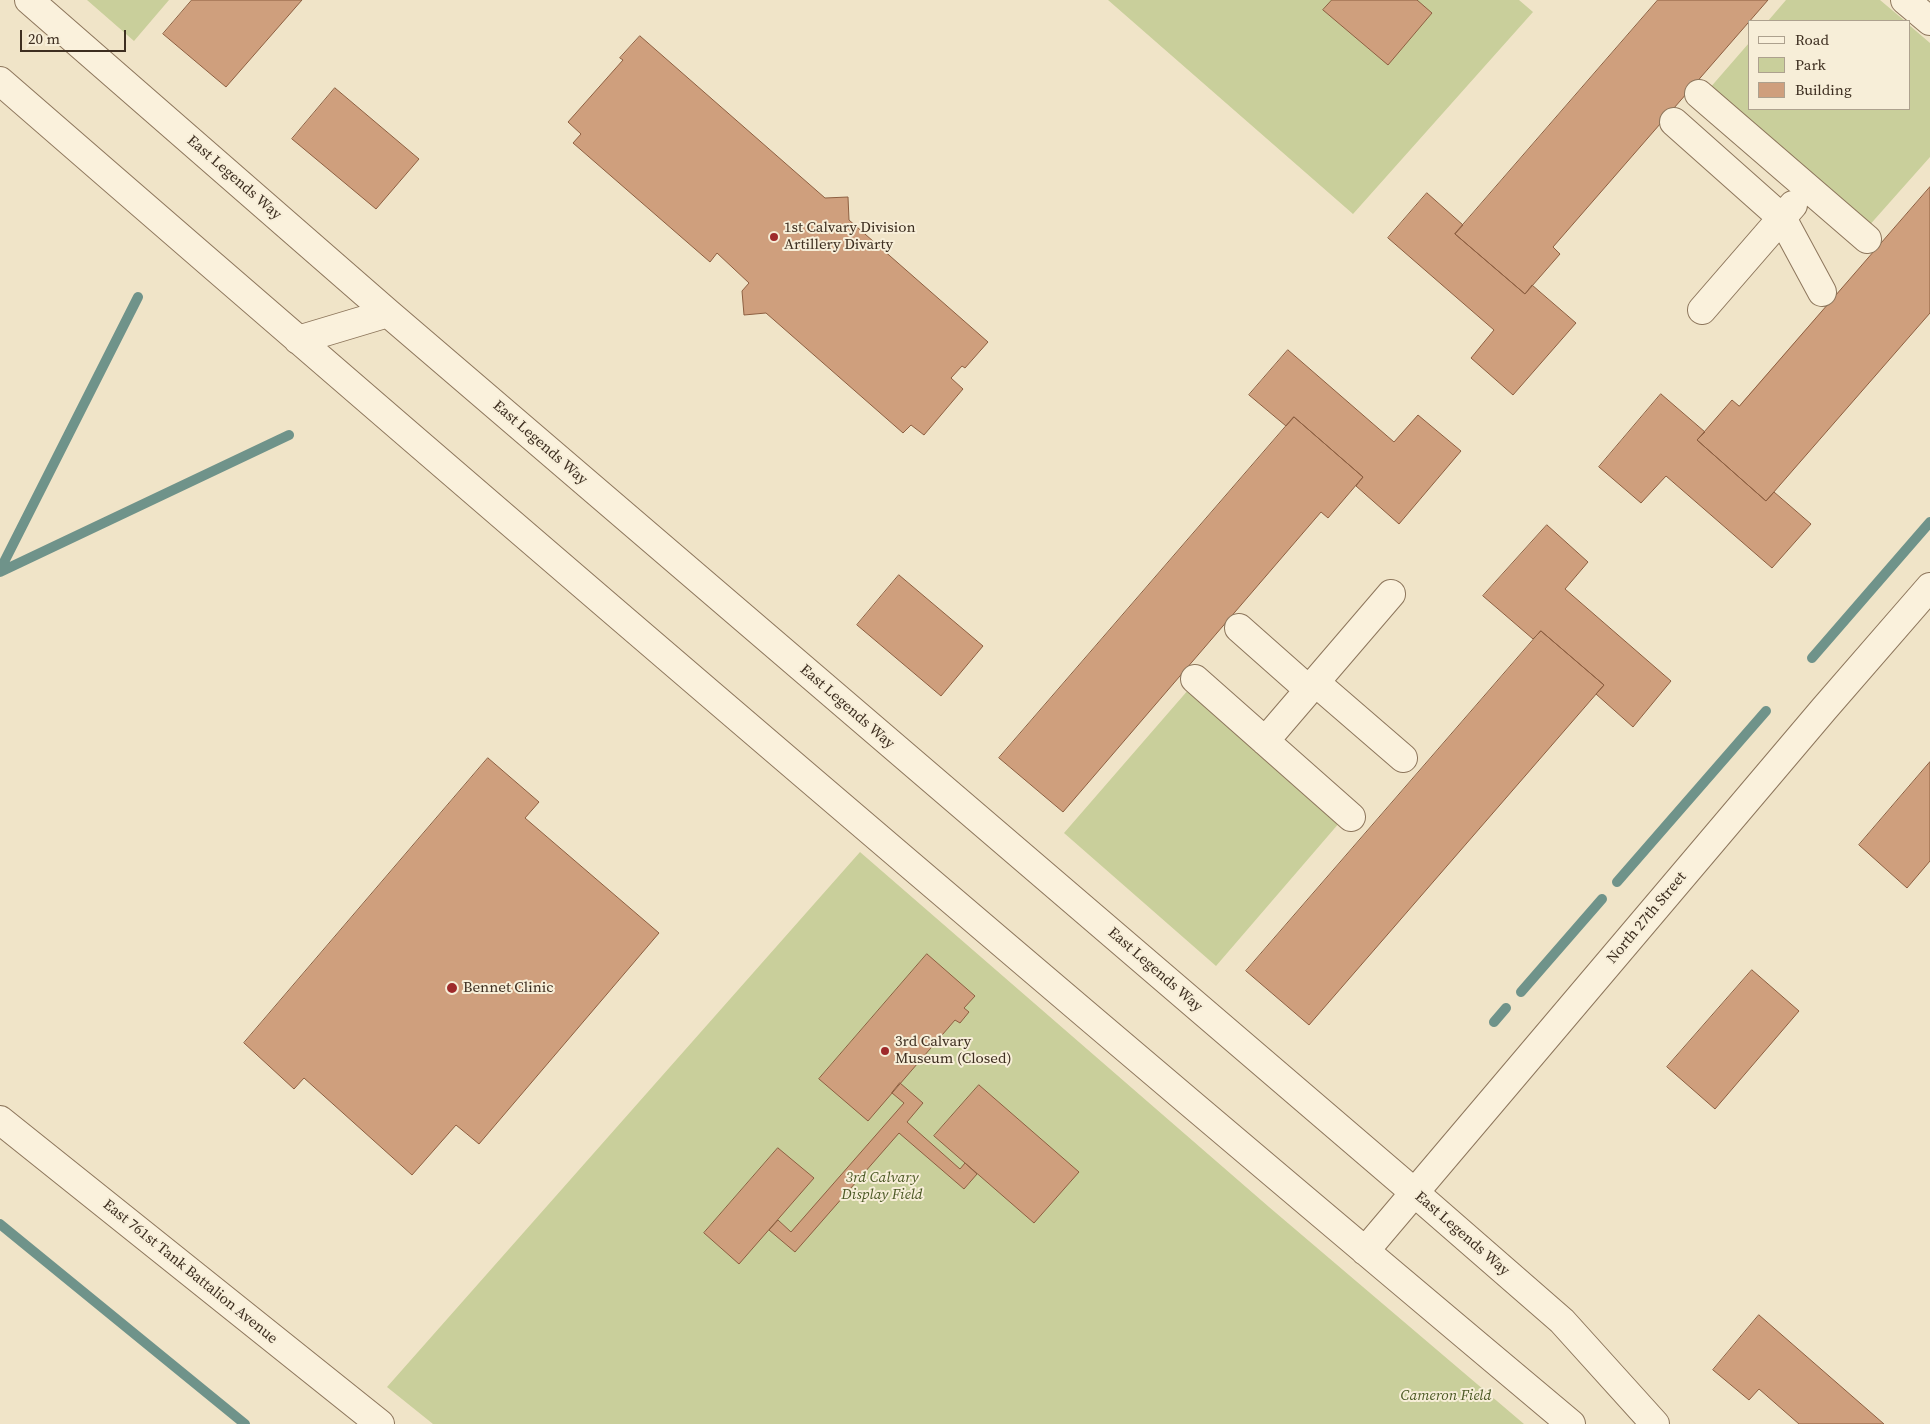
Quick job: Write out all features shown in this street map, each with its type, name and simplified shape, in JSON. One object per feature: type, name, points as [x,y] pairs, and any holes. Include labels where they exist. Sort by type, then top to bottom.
[{"type":"street","name":"East Legends Way","points":[[29,0],[388,313],[1562,1321],[1655,1424]]},
{"type":"street","points":[[1905,0],[1930,21]]},
{"type":"street","points":[[0,81],[298,340],[1365,1251],[1571,1424]]},
{"type":"street","points":[[1699,94],[1867,239]]},
{"type":"street","points":[[1674,122],[1782,218],[1822,292]]},
{"type":"street","points":[[1702,310],[1808,188]]},
{"type":"street","points":[[298,340],[388,313]]},
{"type":"street","name":"North 27th Street","points":[[1365,1251],[1824,709],[1930,587]]},
{"type":"street","points":[[1265,741],[1391,594]]},
{"type":"street","points":[[1239,628],[1403,758]]},
{"type":"street","points":[[1194,679],[1351,816]]},
{"type":"street","name":"East 761st Tank Battalion Avenue","points":[[0,1120],[380,1424]]},
{"type":"green space","points":[[87,0],[169,0],[134,41]]},
{"type":"green space","points":[[1108,0],[1519,0],[1533,12],[1353,214]]},
{"type":"green space","points":[[1786,0],[1880,0],[1904,20],[1769,20]]},
{"type":"green space","points":[[1910,26],[1930,43],[1930,157],[1867,228],[1709,89],[1748,44],[1748,110],[1910,110]]},
{"type":"green space","points":[[1189,689],[1340,822],[1216,966],[1064,833]]},
{"type":"green space","name":"3rd Calvary Display Field","points":[[860,852],[1269,1207],[1524,1424],[433,1424],[387,1387]]},
{"type":"building","points":[[192,0],[302,0],[226,87],[163,34]]},
{"type":"building","points":[[1332,0],[1417,0],[1432,13],[1388,65],[1323,10]]},
{"type":"building","points":[[1658,0],[1768,0],[1751,20],[1748,20],[1748,23],[1553,247],[1560,254],[1525,294],[1455,234]]},
{"type":"building","name":"1st Calvary Division Artillery Divarty","points":[[640,36],[825,198],[848,197],[849,220],[988,342],[965,368],[962,366],[951,378],[963,389],[924,435],[911,425],[903,433],[766,313],[744,315],[742,291],[749,283],[717,253],[710,262],[573,143],[581,134],[568,122],[623,60],[620,58]]},
{"type":"building","points":[[335,88],[419,159],[376,209],[292,139]]},
{"type":"building","points":[[1930,187],[1930,313],[1766,501],[1697,440],[1732,400],[1739,406]]},
{"type":"building","points":[[1427,193],[1463,225],[1455,234],[1525,294],[1532,285],[1576,323],[1513,395],[1471,358],[1494,330],[1388,238]]},
{"type":"building","points":[[1288,350],[1394,442],[1418,415],[1461,451],[1399,524],[1356,486],[1363,477],[1294,417],[1286,426],[1249,395]]},
{"type":"building","points":[[1661,394],[1705,432],[1697,440],[1766,501],[1774,492],[1811,524],[1772,568],[1666,476],[1641,503],[1599,467]]},
{"type":"building","points":[[1294,417],[1363,477],[1328,518],[1321,512],[1063,812],[999,758]]},
{"type":"building","points":[[1547,525],[1588,562],[1565,589],[1671,681],[1633,727],[1596,694],[1604,685],[1541,631],[1533,639],[1483,596]]},
{"type":"building","points":[[899,575],[983,646],[941,696],[857,625]]},
{"type":"building","points":[[1541,631],[1604,685],[1309,1025],[1246,971]]},
{"type":"building","name":"Bennet Clinic","points":[[488,758],[539,802],[525,818],[659,933],[479,1144],[456,1125],[412,1175],[304,1078],[294,1089],[244,1043]]},
{"type":"building","points":[[1930,762],[1930,861],[1907,888],[1859,845]]},
{"type":"building","name":"3rd Calvary Museum (Closed)","points":[[927,954],[975,996],[964,1008],[969,1012],[960,1023],[955,1020],[868,1121],[819,1079]]},
{"type":"building","points":[[1752,970],[1799,1011],[1715,1109],[1667,1067]]},
{"type":"building","points":[[900,1083],[923,1103],[907,1122],[960,1169],[965,1163],[977,1174],[964,1189],[899,1133],[795,1252],[769,1230],[778,1220],[791,1232],[904,1103],[892,1093]]},
{"type":"building","points":[[979,1085],[1079,1172],[1034,1223],[934,1136]]},
{"type":"building","points":[[778,1148],[814,1178],[739,1264],[704,1233]]},
{"type":"building","points":[[1759,1315],[1884,1424],[1799,1424],[1759,1389],[1749,1400],[1713,1370]]},
{"type":"waterway","points":[[0,570],[138,297]]},
{"type":"waterway","points":[[0,572],[289,435]]},
{"type":"waterway","points":[[1812,658],[1930,522]]},
{"type":"waterway","points":[[1617,882],[1766,711]]},
{"type":"waterway","points":[[1521,992],[1602,899]]},
{"type":"waterway","points":[[1494,1022],[1506,1008]]},
{"type":"waterway","points":[[0,1224],[245,1424]]},
{"type":"place","name":"1st Calvary Division Artillery Divarty","points":[[774,237]]},
{"type":"place","name":"Bennet Clinic","points":[[452,988]]},
{"type":"place","name":"3rd Calvary Museum (Closed)","points":[[885,1051]]},
{"type":"park label","name":"Cameron Field","points":[[1446,1396]]}]
